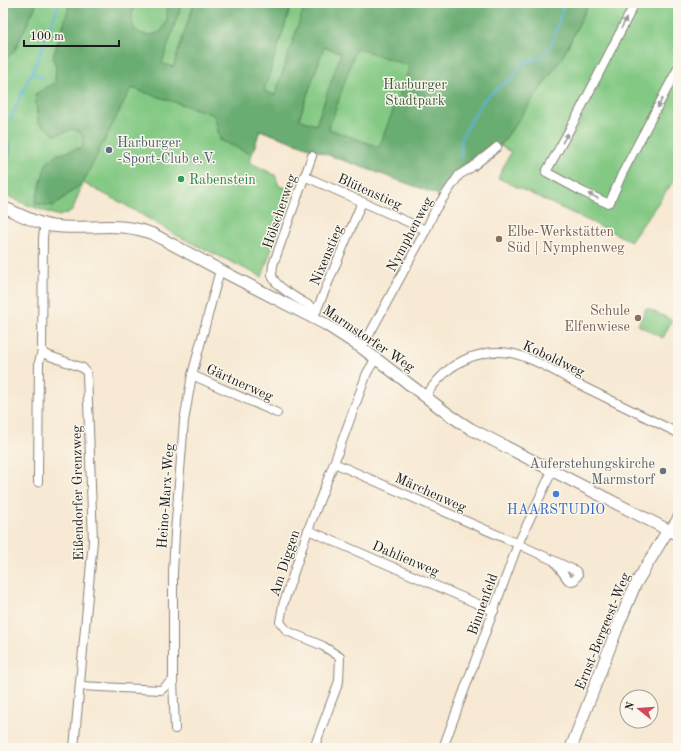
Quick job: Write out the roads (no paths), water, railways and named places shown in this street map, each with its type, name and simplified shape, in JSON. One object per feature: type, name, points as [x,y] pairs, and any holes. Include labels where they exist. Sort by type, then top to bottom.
[{"type":"street","points":[[635,3],[576,118],[546,172],[583,192],[607,203],[610,202],[622,174],[678,68]]},
{"type":"street","name":"Nymphenweg","points":[[362,348],[426,230],[435,210],[459,175],[472,167],[497,147]]},
{"type":"street","name":"Hölscherweg","points":[[272,275],[273,265],[312,156]]},
{"type":"street","name":"Blütenstieg","points":[[304,176],[426,230]]},
{"type":"street","name":"Nixenstieg","points":[[315,314],[362,202]]},
{"type":"street","name":"Marmstorfer Weg","points":[[3,207],[31,220],[45,224],[64,227],[116,226],[147,232],[220,270],[315,314]]},
{"type":"street","points":[[38,482],[39,362],[42,350],[43,237],[45,224]]},
{"type":"street","name":"Heino-Marx-Weg","points":[[175,729],[173,680],[173,573],[184,421],[192,375],[220,270]]},
{"type":"street","name":"Marmstorfer Weg","points":[[272,275],[282,288],[315,314],[325,324],[376,358],[448,414],[471,429],[673,532]]},
{"type":"street","name":"Eißendorfer Grenzweg","points":[[42,350],[47,354],[83,368],[87,374],[93,541],[74,748]]},
{"type":"street","name":"Koboldweg","points":[[425,396],[453,366],[480,354],[506,352],[524,357],[542,365],[678,433]]},
{"type":"street","name":"Am Diggen","points":[[314,748],[338,681],[340,658],[323,646],[287,631],[280,622],[308,530],[366,373],[376,358]]},
{"type":"street","name":"Gärtnerweg","points":[[192,375],[277,413]]},
{"type":"street","name":"Märchenweg","points":[[334,463],[556,562]]},
{"type":"street","name":"Binnenfeld","points":[[442,748],[518,544],[552,471]]},
{"type":"street","points":[[673,532],[674,523],[678,516]]},
{"type":"street","name":"Dahlienweg","points":[[308,530],[494,611]]},
{"type":"street","name":"Ernst-Bergeest-Weg","points":[[571,748],[635,585],[673,532]]},
{"type":"street","points":[[80,686],[162,690],[173,680]]},
{"type":"water","points":[[6,142],[10,144],[11,151],[7,161],[5,161],[3,149]]},
{"type":"waterway","points":[[10,120],[41,52],[59,3]]},
{"type":"waterway","points":[[461,159],[461,141],[463,135],[483,101],[514,76],[523,62],[537,59],[546,53],[556,33],[564,3]]},
{"type":"waterway","points":[[31,73],[42,77]]},
{"type":"place","name":"Harburger -Sport-Club e.V.","points":[[109,150]]},
{"type":"place","name":"Rabenstein","points":[[181,179]]},
{"type":"place","name":"Elbe-Werkstätten Süd | Nymphenweg","points":[[499,239]]},
{"type":"place","name":"Schule Elfenwiese","points":[[638,318]]},
{"type":"place","name":"Auferstehungskirche Marmstorf","points":[[663,471]]},
{"type":"place","name":"HAARSTUDIO","points":[[556,494]]},
{"type":"park label","name":"Harburger Stadtpark","points":[[415,92]]}]
